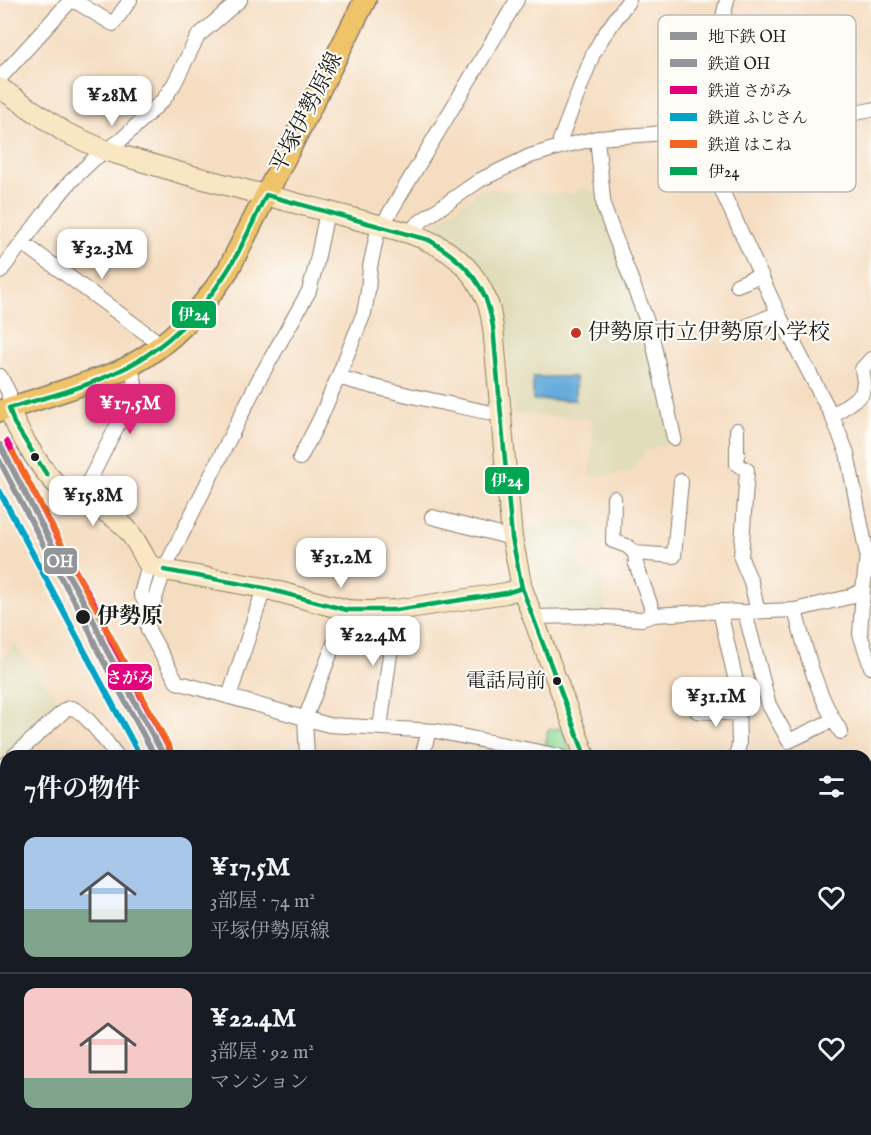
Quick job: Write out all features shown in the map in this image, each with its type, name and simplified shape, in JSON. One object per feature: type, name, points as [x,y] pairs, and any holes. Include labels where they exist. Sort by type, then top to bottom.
[{"type":"main road","name":"平塚伊勢原線","points":[[4,409],[92,381],[130,366],[162,345],[190,320],[228,270],[365,0]]},
{"type":"street","points":[[130,0],[113,24],[72,0],[2,91],[66,133],[107,151],[409,233],[447,250],[464,264],[478,283],[489,305],[493,327],[512,538],[522,588],[583,750]]},
{"type":"street","points":[[0,272],[71,181],[94,159],[121,140],[164,99],[198,36],[240,0]]},
{"type":"street","points":[[300,458],[338,377],[364,313],[377,234],[517,0]]},
{"type":"street","points":[[560,147],[560,140],[593,54],[629,0]]},
{"type":"street","points":[[724,15],[727,0]]},
{"type":"street","points":[[856,113],[871,110]]},
{"type":"street","points":[[652,134],[651,127],[658,126]]},
{"type":"street","points":[[409,233],[416,225],[480,180],[530,156],[597,138],[658,133]]},
{"type":"street","points":[[597,138],[604,208],[651,332],[674,438]]},
{"type":"street","points":[[722,192],[778,313],[832,416],[847,453],[869,558],[863,590],[860,634],[871,667]]},
{"type":"street","points":[[327,212],[309,291],[156,567],[148,630],[177,682],[329,725],[436,731],[527,750]]},
{"type":"street","points":[[23,243],[162,345]]},
{"type":"street","points":[[737,285],[761,275]]},
{"type":"street","points":[[738,330],[778,313]]},
{"type":"street","points":[[832,416],[862,394],[864,381],[862,369],[871,359]]},
{"type":"street","points":[[80,499],[120,420],[135,383],[130,366]]},
{"type":"street","points":[[0,376],[9,393],[4,409],[47,475],[61,489],[107,513],[124,526],[156,567],[264,588],[346,610],[396,610],[506,593],[522,588]]},
{"type":"street","points":[[338,377],[370,387],[491,413],[500,412]]},
{"type":"street","points":[[737,430],[737,464],[747,470],[741,558],[751,582],[751,612],[770,705],[789,741],[837,726],[810,666],[795,610]]},
{"type":"street","points":[[614,498],[608,533],[614,541],[627,546],[635,553],[674,555],[681,481]]},
{"type":"street","points":[[432,517],[512,538]]},
{"type":"street","points":[[635,553],[636,564],[654,615]]},
{"type":"street","points":[[229,697],[264,588]]},
{"type":"street","points":[[533,617],[585,616],[642,619],[654,615],[720,611],[795,610],[849,597],[863,590]]},
{"type":"street","points":[[307,750],[306,719],[346,610]]},
{"type":"street","points":[[380,728],[396,610]]},
{"type":"street","points":[[720,611],[736,682],[738,750]]},
{"type":"street","points":[[21,750],[69,708],[90,721],[112,750]]},
{"type":"street","points":[[697,711],[738,714]]},
{"type":"street","points":[[424,750],[429,731]]},
{"type":"shaded area","name":"伊勢原市立伊勢原小学校","points":[[581,187],[600,194],[649,338],[671,442],[645,451],[630,472],[598,477],[590,477],[593,419],[512,414],[504,327],[493,289],[469,254],[434,230],[433,224],[473,197],[473,194],[480,189],[574,194]]},
{"type":"shaded area","points":[[593,520],[595,539],[579,549],[579,572],[601,573],[606,613],[545,610],[532,569],[523,528]]},
{"type":"shaded area","points":[[14,644],[60,702],[60,705],[11,750],[0,750],[0,662]]},
{"type":"green space","points":[[562,728],[569,750],[545,750],[548,730]]},
{"type":"water","points":[[533,377],[575,377],[575,400],[533,400]]},
{"type":"metro line","name":"OH","points":[[0,445],[161,750]]},
{"type":"rail line","name":"さがみ","points":[[7,442],[170,750]]},
{"type":"rail line","name":"はこね","points":[[13,453],[170,749]]},
{"type":"rail line","name":"OH","points":[[0,461],[152,750]]},
{"type":"rail line","name":"ふじさん","points":[[0,492],[137,750]]},
{"type":"transit line","name":"伊24","points":[[47,475],[14,423],[9,408],[113,374],[142,358],[170,338],[195,314],[226,273],[266,195],[429,240],[458,260],[474,277],[490,311],[512,538],[522,588],[583,750]]},
{"type":"transit line","name":"伊24","points":[[164,570],[264,588],[347,610],[396,610],[506,593],[522,588]]},
{"type":"place","name":"伊勢原市立伊勢原小学校","points":[[576,333]]},
{"type":"place","name":"伊勢原","points":[[83,617]]},
{"type":"place","name":"電話局前","points":[[557,681]]}]
